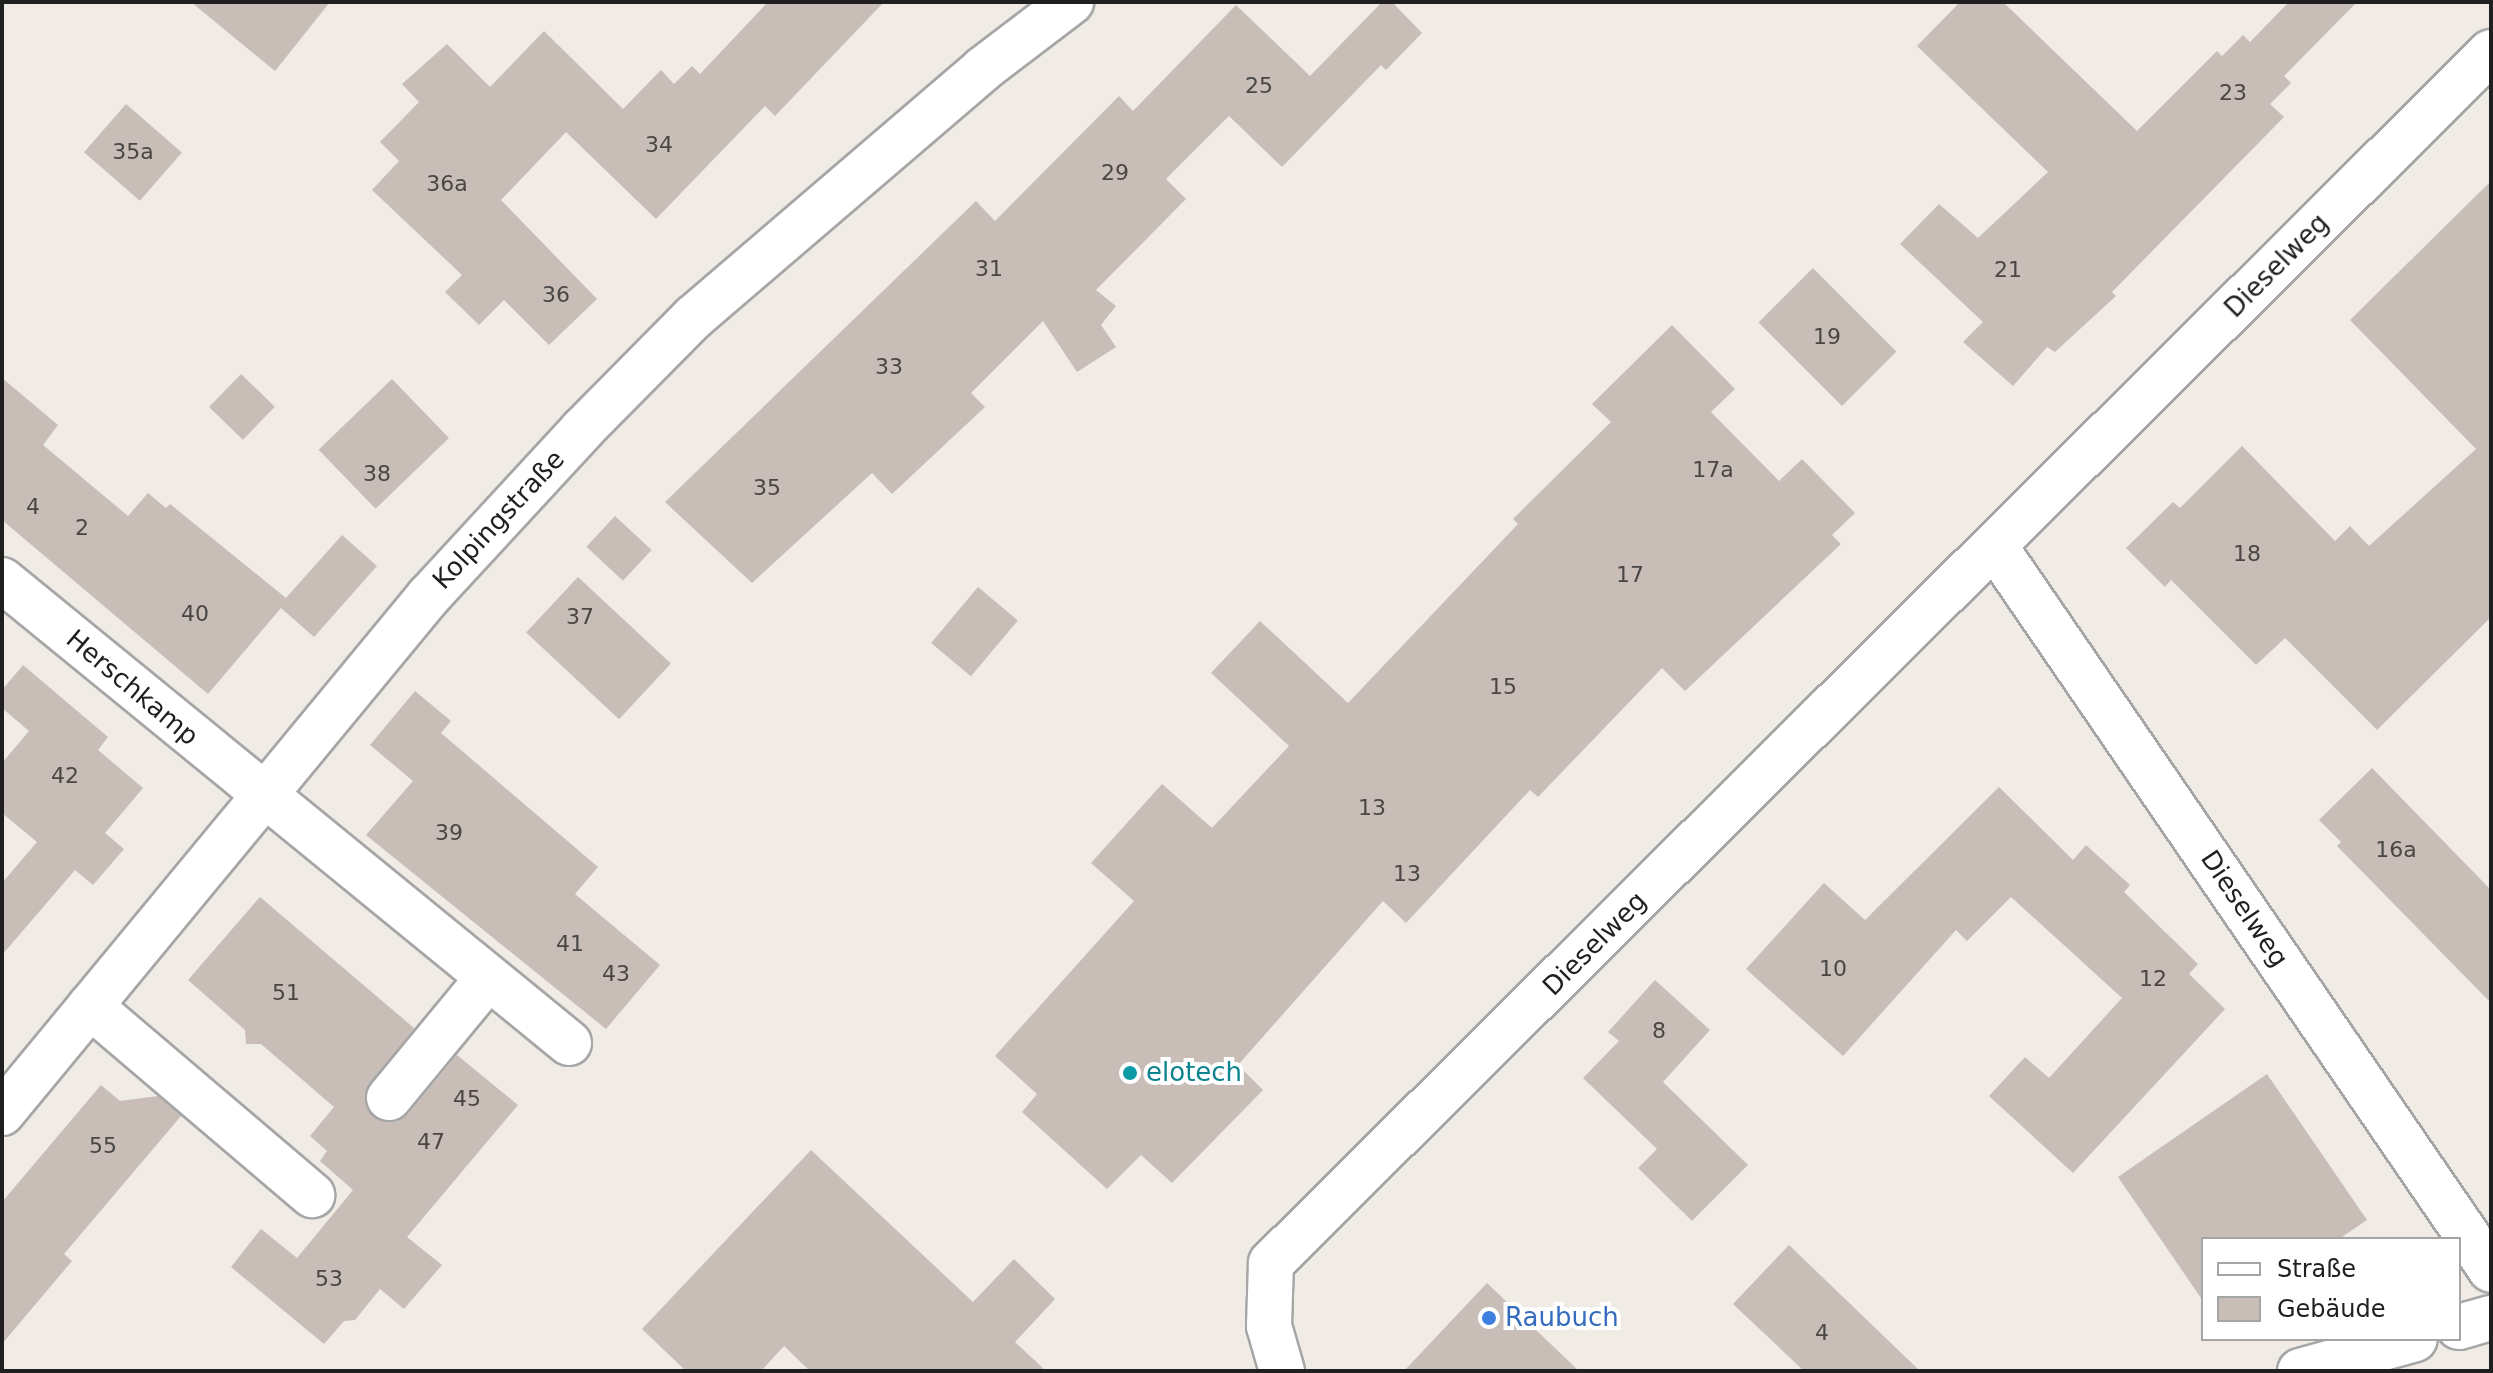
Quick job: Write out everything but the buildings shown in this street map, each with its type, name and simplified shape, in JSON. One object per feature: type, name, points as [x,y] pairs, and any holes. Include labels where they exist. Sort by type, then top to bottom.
[{"type":"street","name":"Kolpingstraße","points":[[2,1113],[429,596],[694,317],[983,69],[1071,2]]},
{"type":"street","name":"Dieselweg","points":[[1282,1371],[1269,1326],[1271,1263],[1996,548],[2491,52]]},
{"type":"street","name":"Dieselweg","points":[[1996,548],[2491,1270]]},
{"type":"street","name":"Herschkamp","points":[[2,580],[262,796],[569,1043]]},
{"type":"street","points":[[389,1098],[487,979]]},
{"type":"street","points":[[90,1006],[312,1195]]},
{"type":"street","points":[[2461,1326],[2491,1318]]},
{"type":"street","points":[[2300,1371],[2408,1341]]},
{"type":"place","name":"elotech","points":[[1130,1073]]},
{"type":"place","name":"Raubuch","points":[[1489,1318]]}]
